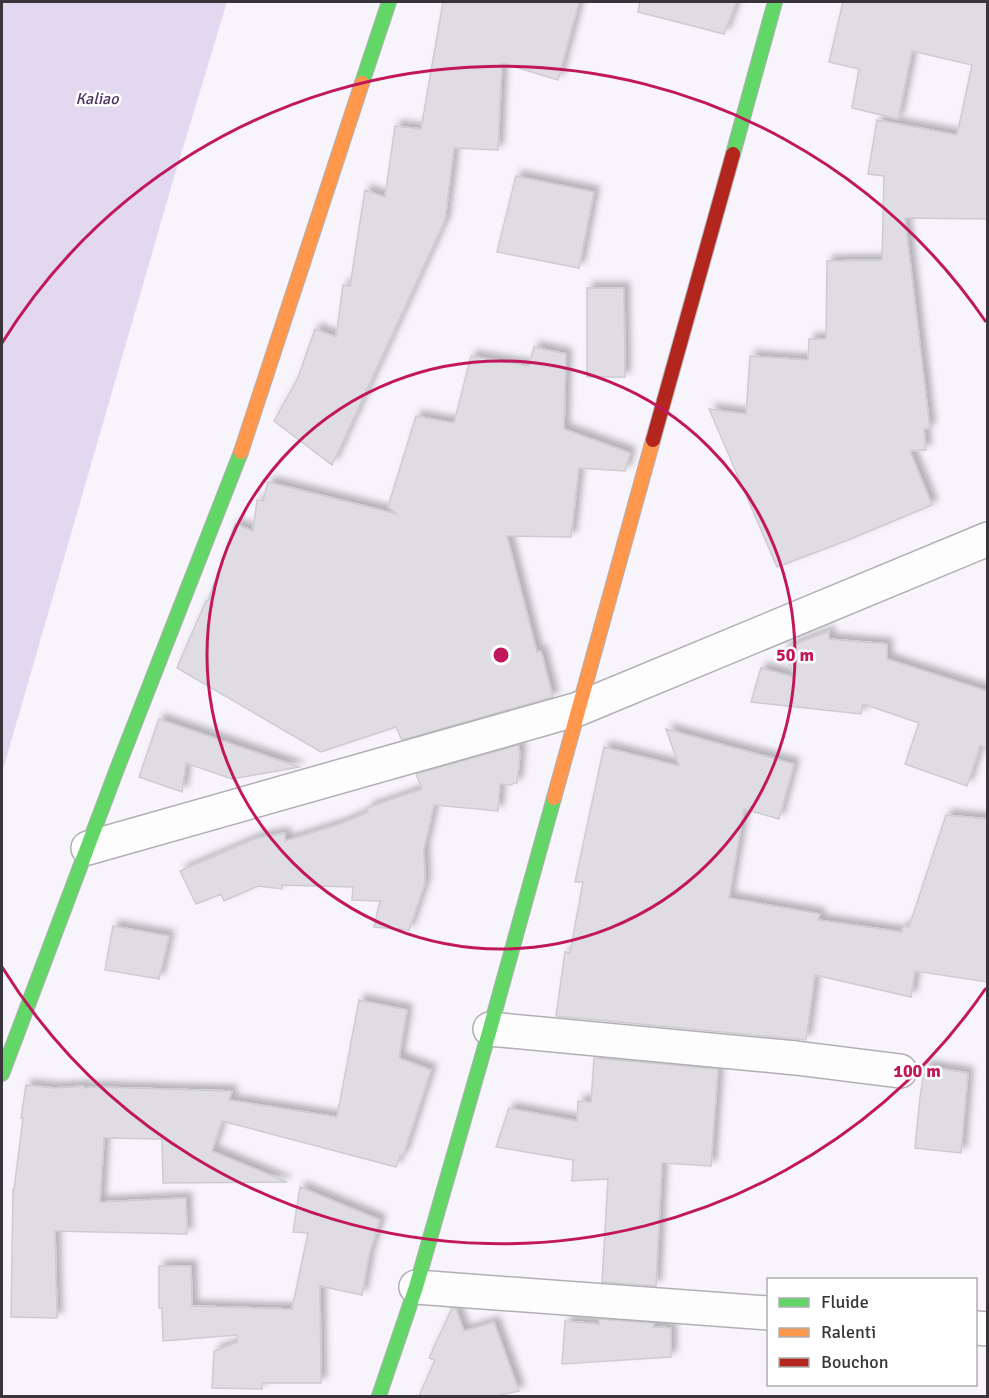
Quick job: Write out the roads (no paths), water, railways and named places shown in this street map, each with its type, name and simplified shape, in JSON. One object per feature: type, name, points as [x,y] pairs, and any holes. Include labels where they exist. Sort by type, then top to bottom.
[{"type":"street","points":[[2,1074],[244,444],[389,2]]},
{"type":"street","points":[[379,1396],[416,1287],[490,1029],[775,2]]},
{"type":"street","points":[[88,848],[578,709],[987,539]]},
{"type":"street","points":[[490,1029],[796,1058],[900,1071]]},
{"type":"street","points":[[416,1287],[767,1313]]},
{"type":"water","name":"Kaliao","points":[[2,2],[227,2],[172,184],[2,773]]}]
